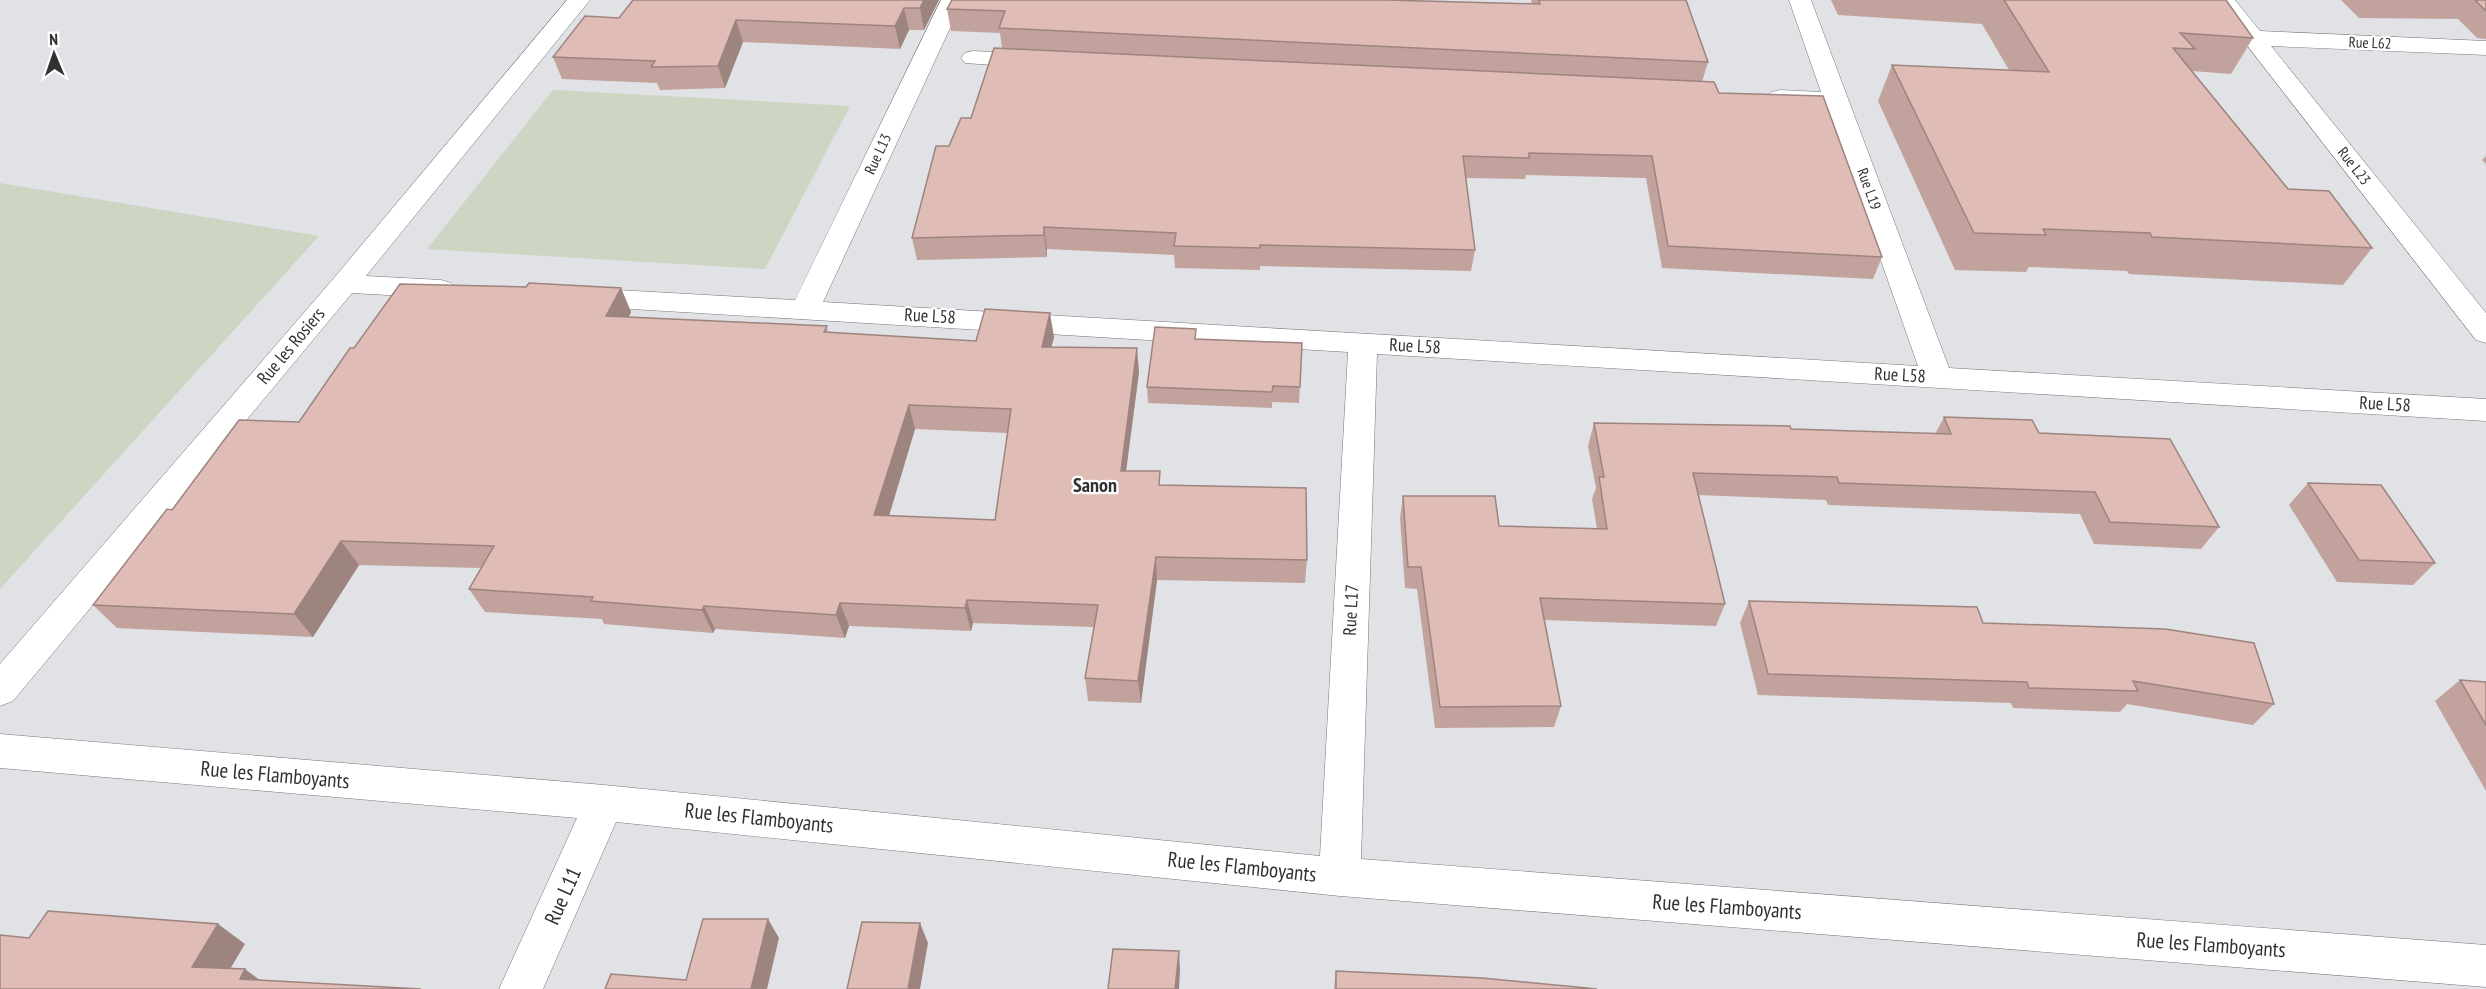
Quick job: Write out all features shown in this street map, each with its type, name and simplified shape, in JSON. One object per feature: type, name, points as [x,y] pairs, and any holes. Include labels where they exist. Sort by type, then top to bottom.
[{"type":"street","name":"Rue les Rosiers","points":[[0,690],[344,284],[579,0]]},
{"type":"street","name":"Rue L13","points":[[805,309],[952,0]]},
{"type":"street","name":"Rue L19","points":[[1800,0],[1938,377]]},
{"type":"street","name":"Rue L23","points":[[2223,0],[2486,333]]},
{"type":"street","name":"Rue L62","points":[[2253,38],[2486,48]]},
{"type":"street","points":[[973,58],[1056,62]]},
{"type":"street","points":[[1756,96],[1837,100]]},
{"type":"street","points":[[344,284],[474,291]]},
{"type":"street","name":"Rue L58","points":[[557,296],[2486,410]]},
{"type":"street","name":"Rue L17","points":[[1340,877],[1363,343]]},
{"type":"street","name":"Rue les Flamboyants","points":[[0,751],[604,803],[1340,877],[2486,966]]},
{"type":"street","name":"Rue L11","points":[[521,989],[604,803]]},
{"type":"green space","points":[[553,90],[850,106],[765,269],[427,249]]},
{"type":"green space","points":[[0,183],[319,236],[0,589]]},
{"type":"building","points":[[633,0],[924,0],[920,8],[904,8],[895,26],[736,20],[718,66],[651,67],[655,61],[553,57],[585,16],[619,18]]},
{"type":"building","points":[[952,0],[1386,0],[1540,4],[1539,0],[1686,0],[1708,62],[999,28],[1005,11],[947,9]]},
{"type":"building","points":[[2004,0],[2226,0],[2253,38],[2180,33],[2195,49],[2173,48],[2288,189],[2329,191],[2372,248],[2152,237],[2150,233],[2043,229],[2046,235],[1974,233],[1892,65],[2049,72]]},
{"type":"building","points":[[2475,0],[2486,0],[2486,11]]},
{"type":"building","points":[[994,48],[1714,82],[1719,93],[1823,96],[1882,257],[1668,246],[1652,156],[1529,153],[1529,158],[1463,156],[1475,250],[1260,245],[1260,248],[1174,246],[1176,233],[1044,227],[1044,235],[912,238],[936,146],[949,146],[961,118],[971,118]]},
{"type":"building","points":[[529,283],[621,288],[606,316],[827,326],[824,332],[976,341],[985,309],[1050,313],[1042,347],[1137,348],[1121,471],[1160,471],[1159,485],[1306,488],[1307,560],[1156,557],[1138,681],[1085,678],[1098,605],[967,600],[965,608],[840,603],[836,615],[704,606],[702,610],[591,601],[593,597],[469,589],[494,546],[341,541],[294,614],[93,605],[167,509],[172,510],[239,420],[299,422],[350,348],[354,348],[400,284],[526,287]],"holes":[[[909,405],[1011,409],[995,520],[874,515]]]},
{"type":"building","points":[[1155,327],[1196,329],[1195,339],[1302,343],[1300,387],[1273,386],[1272,392],[1147,387]]},
{"type":"building","points":[[1944,417],[2032,420],[2039,433],[2170,439],[2219,527],[2110,522],[2095,492],[1839,483],[1837,477],[1693,473],[1725,604],[1540,598],[1561,706],[1440,707],[1421,567],[1408,567],[1403,496],[1495,496],[1499,526],[1607,529],[1599,477],[1604,477],[1594,423],[1790,426],[1791,429],[1951,434]]},
{"type":"building","points":[[2308,483],[2381,485],[2435,563],[2359,560]]},
{"type":"building","points":[[1749,601],[1977,607],[1983,623],[2165,629],[2254,643],[2274,704],[2133,681],[2138,691],[2029,688],[2027,682],[1768,674]]},
{"type":"building","points":[[2460,680],[2486,682],[2486,725]]},
{"type":"building","points":[[48,911],[218,924],[192,967],[245,969],[240,979],[421,989],[0,989],[0,935],[29,938]]},
{"type":"building","points":[[703,919],[768,919],[751,989],[605,989],[611,974],[686,980]]},
{"type":"building","points":[[862,922],[920,923],[908,989],[847,989]]},
{"type":"building","points":[[1113,949],[1179,951],[1175,989],[1108,989]]},
{"type":"building","points":[[1336,971],[1482,978],[1597,989],[1336,989]]},
{"type":"district","name":"Sanon","points":[[1095,485]]}]
